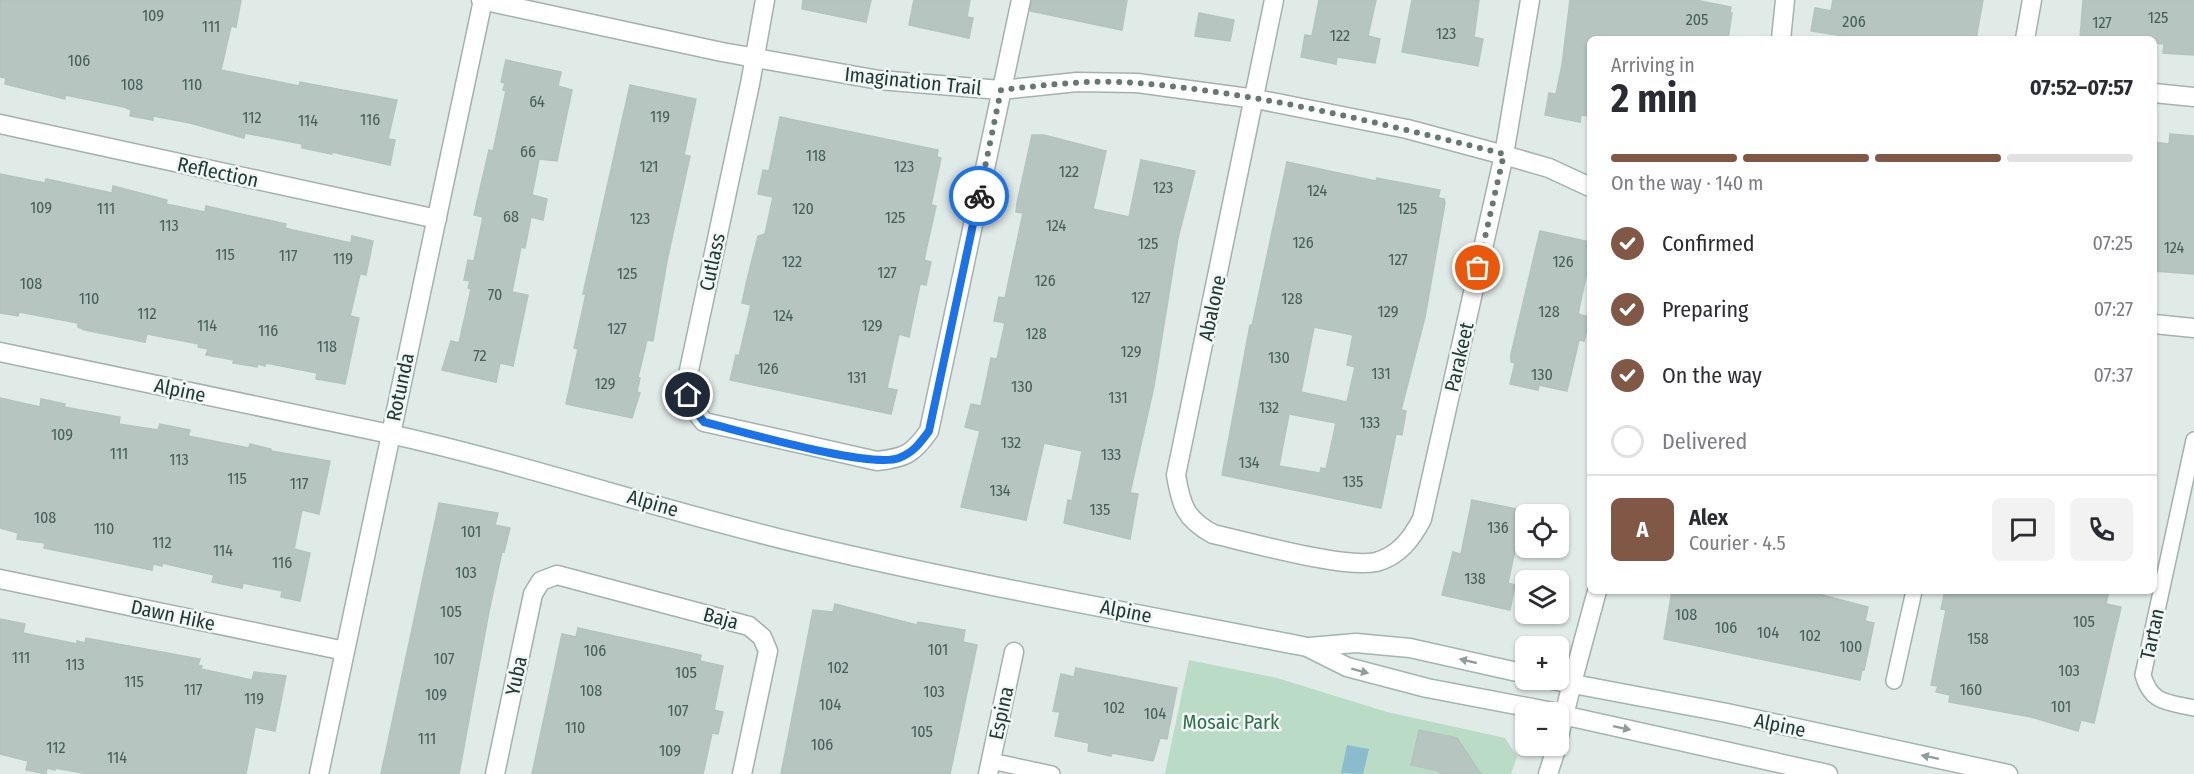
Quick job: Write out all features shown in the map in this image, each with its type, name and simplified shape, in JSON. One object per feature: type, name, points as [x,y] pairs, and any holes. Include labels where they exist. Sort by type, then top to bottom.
[{"type":"street","name":"Imagination Trail","points":[[482,0],[754,58],[879,80],[1001,90],[1077,82],[1137,82],[1256,99],[1407,129],[1504,154],[1549,168],[1587,186]]},
{"type":"street","name":"Rotunda","points":[[319,774],[482,0]]},
{"type":"street","name":"Cutlass","points":[[765,0],[688,375],[688,395],[704,422],[802,446],[877,461],[897,459],[915,450],[929,431],[1021,0]]},
{"type":"street","name":"Abalone","points":[[1274,0],[1256,99],[1176,475],[1180,500],[1194,524],[1213,534],[1281,549]]},
{"type":"street","name":"Parakeet","points":[[1281,549],[1350,562],[1376,562],[1395,553],[1412,538],[1422,519],[1504,154],[1530,0]]},
{"type":"street","points":[[1781,36],[1785,0]]},
{"type":"street","points":[[2026,36],[2032,0]]},
{"type":"street","points":[[2157,93],[2194,97]]},
{"type":"street","name":"Reflection","points":[[0,124],[436,219]]},
{"type":"street","points":[[2157,324],[2194,328]]},
{"type":"street","name":"Alpine","points":[[0,352],[390,434],[510,462],[800,544],[972,581],[1307,647],[1347,667],[1427,688],[1515,705]]},
{"type":"street","name":"Baja","points":[[541,581],[557,575],[749,626],[762,637],[768,651],[742,774]]},
{"type":"street","name":"Dawn Hike","points":[[0,579],[345,651]]},
{"type":"street","name":"Yuba","points":[[495,774],[533,594],[541,581]]},
{"type":"street","points":[[1564,702],[1572,683],[1596,594]]},
{"type":"street","name":"Alpine","points":[[1307,647],[1356,643],[1410,648],[1515,672]]},
{"type":"street","name":"Espina","points":[[990,768],[1014,652]]},
{"type":"street","name":"Alpine","points":[[1569,683],[1727,713],[2008,774]]},
{"type":"street","name":"Alpine","points":[[1569,716],[1828,774]]},
{"type":"street","points":[[1548,774],[1554,756]]},
{"type":"lane","name":"Tartan","points":[[2194,440],[2143,675],[2146,687],[2155,699],[2194,708]]},
{"type":"lane","points":[[1894,681],[1913,594]]},
{"type":"lane","points":[[990,768],[1052,774]]},
{"type":"green space","name":"Mosaic Park","points":[[1189,660],[1277,678],[1387,712],[1505,738],[1517,757],[1511,774],[1165,774]]},
{"type":"water","points":[[1347,745],[1369,749],[1363,774],[1341,773]]},
{"type":"building","points":[[0,0],[241,0],[236,27],[231,26],[221,70],[299,86],[300,82],[397,100],[388,139],[395,140],[390,165],[302,148],[302,144],[245,133],[244,138],[190,123],[153,116],[153,120],[130,116],[131,110],[124,107],[65,95],[65,99],[5,84],[6,78],[0,77]]},
{"type":"building","points":[[803,0],[871,0],[866,22],[802,9]]},
{"type":"building","points":[[914,0],[970,0],[967,17],[973,18],[969,38],[909,25]]},
{"type":"building","points":[[1032,0],[1127,0],[1122,30],[1030,11]]},
{"type":"building","points":[[1319,0],[1376,0],[1368,36],[1380,39],[1375,63],[1337,57],[1336,64],[1301,57],[1305,35],[1312,36]]},
{"type":"building","points":[[1412,0],[1479,0],[1474,37],[1483,39],[1478,66],[1402,52]]},
{"type":"building","points":[[1570,0],[1695,0],[1731,7],[1728,36],[1587,36],[1587,116],[1581,115],[1580,122],[1545,115],[1549,93],[1556,94]]},
{"type":"building","points":[[1833,0],[1983,0],[1977,36],[1843,36],[1811,31],[1815,8],[1831,11]]},
{"type":"building","points":[[2083,0],[2194,0],[2194,55],[2163,53],[2164,44],[2157,43],[2157,36],[2080,36]]},
{"type":"building","points":[[1199,13],[1234,20],[1230,41],[1195,36]]},
{"type":"building","points":[[506,60],[561,72],[558,86],[572,90],[557,161],[539,159],[532,195],[547,199],[543,220],[531,217],[525,248],[521,247],[512,292],[528,295],[513,366],[500,363],[496,382],[442,370],[451,341],[459,343],[471,289],[468,288],[470,281],[464,280],[468,260],[474,261],[483,217],[474,215],[489,150],[493,151],[506,91],[503,90],[505,83],[501,82]]},
{"type":"building","points":[[630,85],[696,99],[684,155],[690,156],[667,261],[653,341],[647,340],[638,377],[640,378],[637,392],[640,393],[632,418],[566,404],[578,349],[574,348],[586,294],[583,294]]},
{"type":"building","points":[[780,117],[938,150],[937,157],[941,158],[931,205],[936,206],[924,260],[931,262],[926,285],[920,284],[909,337],[899,334],[887,388],[897,390],[891,414],[730,380],[736,355],[739,356],[751,305],[742,303],[747,280],[758,236],[765,234],[773,197],[758,194],[763,170],[769,171]]},
{"type":"building","points":[[2170,134],[2194,136],[2194,274],[2157,271],[2157,142],[2169,144]]},
{"type":"building","points":[[1032,135],[1044,135],[1106,151],[1093,209],[1129,217],[1141,160],[1195,171],[1178,238],[1154,386],[1130,493],[1138,494],[1130,539],[1064,523],[1068,500],[1072,501],[1082,451],[1044,443],[1026,520],[961,507],[980,431],[965,427],[971,404],[981,406],[991,358],[997,359],[1005,323],[994,321],[999,297],[1005,298],[1023,213],[1016,212],[1017,203]]},
{"type":"building","points":[[1287,162],[1376,181],[1377,178],[1440,190],[1438,198],[1444,199],[1445,203],[1425,317],[1401,410],[1406,411],[1402,435],[1396,434],[1381,508],[1222,475],[1250,325],[1252,326]],"holes":[[[1314,327],[1353,335],[1347,365],[1355,367],[1347,402],[1301,392]],[[1289,414],[1336,423],[1326,469],[1321,468],[1320,473],[1279,466]]]},
{"type":"building","points":[[0,174],[45,183],[46,179],[112,193],[113,186],[167,200],[166,204],[205,212],[206,206],[286,224],[285,228],[351,243],[352,236],[373,241],[366,275],[360,274],[350,316],[359,318],[345,384],[316,379],[317,373],[266,363],[265,366],[258,364],[257,367],[233,363],[234,360],[206,355],[208,349],[198,347],[199,344],[147,334],[145,342],[85,330],[78,327],[78,323],[19,312],[18,316],[0,313]]},
{"type":"building","points":[[1540,231],[1587,241],[1587,272],[1578,314],[1587,316],[1587,329],[1584,341],[1579,340],[1567,391],[1539,385],[1538,390],[1510,384],[1515,363],[1511,362]]},
{"type":"building","points":[[0,398],[40,407],[41,399],[65,404],[64,407],[120,417],[119,424],[158,430],[160,424],[190,430],[188,436],[249,448],[250,444],[271,449],[271,451],[330,461],[319,514],[302,510],[294,549],[310,553],[300,601],[281,597],[282,591],[243,583],[242,588],[212,582],[214,575],[162,563],[162,566],[153,564],[152,570],[44,548],[45,543],[17,539],[18,533],[0,528]]},
{"type":"building","points":[[1472,500],[1515,509],[1515,550],[1508,583],[1515,585],[1510,610],[1442,595],[1453,552],[1461,554]]},
{"type":"building","points":[[439,503],[498,513],[495,525],[510,528],[504,552],[502,552],[489,611],[459,774],[381,774]]},
{"type":"building","points":[[1672,594],[1818,594],[1868,607],[1865,621],[1874,623],[1860,680],[1664,639]]},
{"type":"building","points":[[1944,594],[2108,594],[2106,604],[2121,607],[2094,723],[2081,720],[2078,731],[2031,717],[1949,702],[1950,695],[1936,692],[1938,686],[1931,685],[1946,610],[1941,609]]},
{"type":"building","points":[[835,604],[917,625],[918,622],[965,630],[963,642],[977,645],[950,774],[781,774],[813,610],[833,612]]},
{"type":"building","points":[[0,619],[25,624],[23,633],[77,644],[77,641],[85,643],[86,638],[200,659],[198,665],[202,666],[201,669],[252,680],[254,672],[286,676],[275,731],[255,727],[246,774],[88,774],[47,768],[46,774],[26,770],[28,761],[0,754]]},
{"type":"building","points":[[578,628],[701,655],[700,661],[723,666],[714,710],[723,712],[718,734],[712,733],[703,774],[532,774],[562,634],[576,637]]},
{"type":"building","points":[[1076,668],[1177,688],[1167,739],[1160,738],[1153,761],[1088,751],[1089,743],[1055,736],[1060,712],[1053,711],[1061,674],[1074,677]]},
{"type":"building","points":[[1419,730],[1457,738],[1481,774],[1441,774],[1439,771],[1411,765]]},
{"type":"way so far","points":[[979,196],[1001,90],[1077,82],[1137,82],[1256,99],[1407,129],[1504,154],[1478,268]]},
{"type":"route","points":[[688,395],[704,422],[802,446],[877,461],[897,459],[915,450],[929,431],[979,196]]}]
